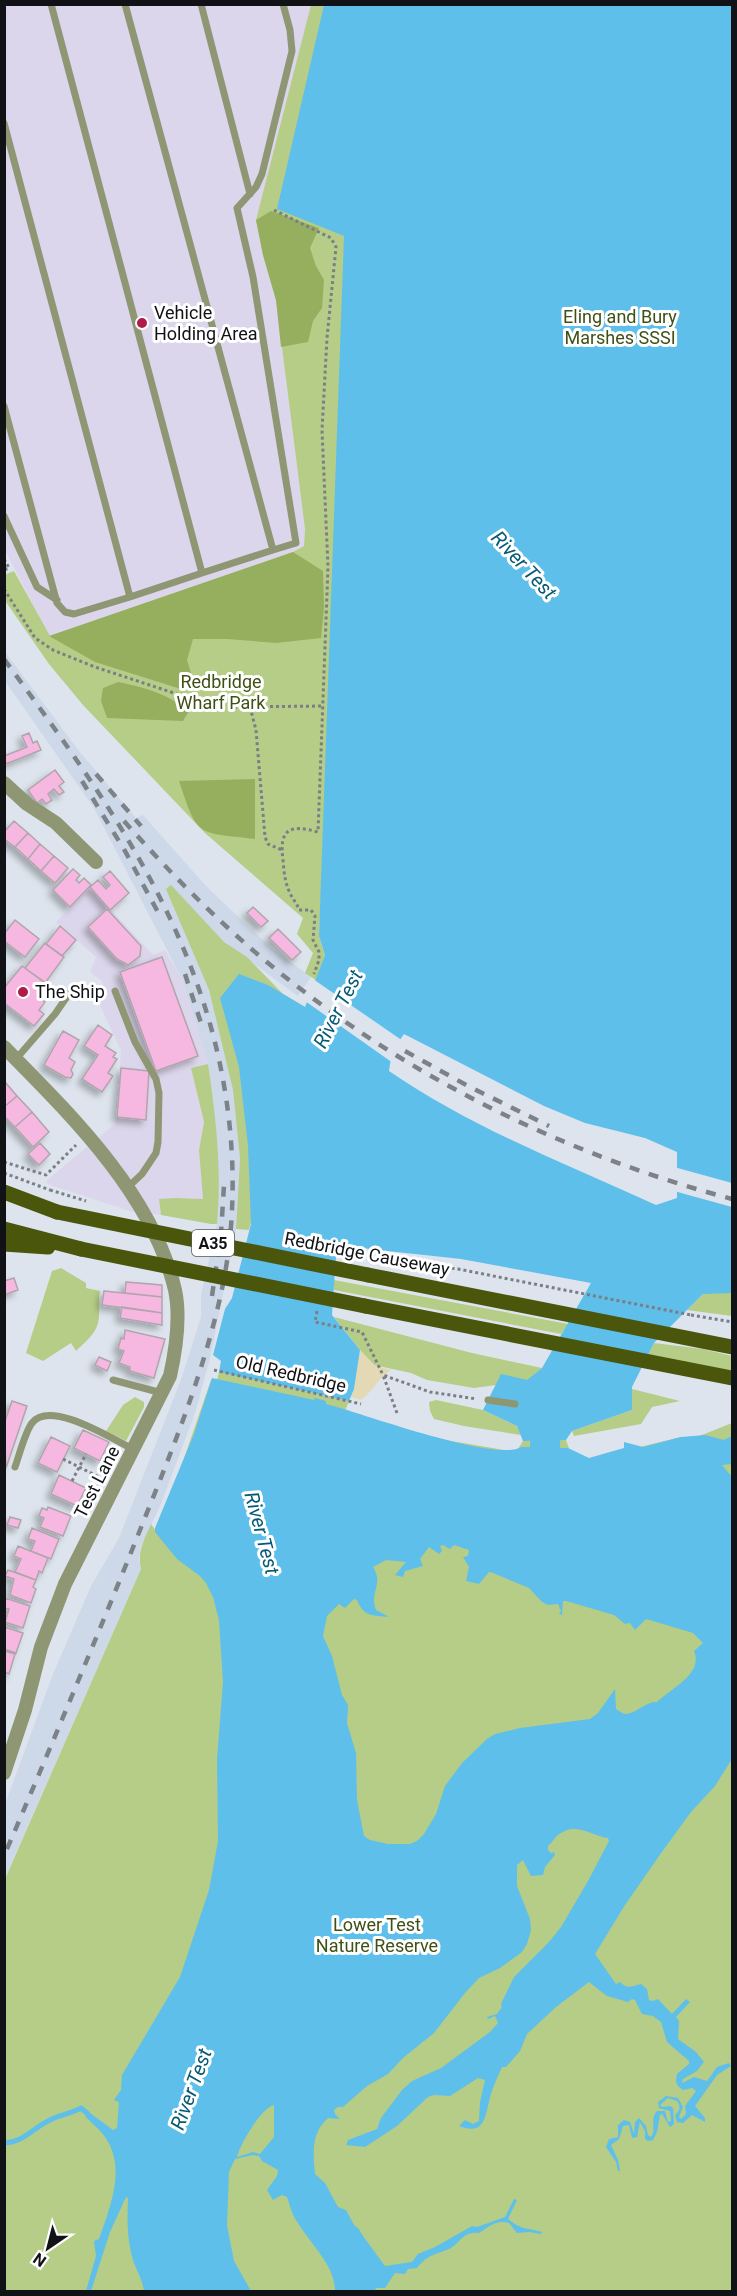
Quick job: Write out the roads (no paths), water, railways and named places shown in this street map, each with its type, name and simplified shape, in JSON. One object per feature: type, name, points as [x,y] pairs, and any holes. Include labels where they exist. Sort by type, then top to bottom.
[{"type":"main road","name":"A35","points":[[4,1192],[57,1212]]},
{"type":"main road","name":"A35","points":[[4,1201],[57,1212]]},
{"type":"main road","name":"Redbridge Causeway","points":[[57,1212],[670,1333]]},
{"type":"main road","name":"A35","points":[[4,1229],[81,1249],[732,1378]]},
{"type":"main road","name":"A35","points":[[4,1244],[81,1249]]},
{"type":"main road","name":"A35","points":[[670,1333],[732,1347]]},
{"type":"main road","points":[[670,1333],[732,1339]]},
{"type":"main road","points":[[648,1363],[732,1388]]},
{"type":"street","points":[[4,783],[27,804],[56,823],[96,862]]},
{"type":"street","name":"Test Lane","points":[[4,1047],[87,1135],[141,1208],[165,1256],[175,1292],[177,1347],[170,1376],[162,1393],[64,1584],[41,1647],[25,1710],[4,1773]]},
{"type":"lane","points":[[51,4],[202,573]]},
{"type":"lane","points":[[125,4],[273,550]]},
{"type":"lane","points":[[201,4],[250,194]]},
{"type":"lane","points":[[4,406],[57,600],[65,612],[74,614],[296,543],[253,277],[237,208],[256,187],[262,174],[292,51],[290,30],[283,4]]},
{"type":"lane","points":[[4,123],[130,597]]},
{"type":"lane","points":[[4,516],[37,588],[57,600]]},
{"type":"lane","points":[[16,1059],[56,1014],[73,988]]},
{"type":"lane","points":[[115,991],[135,1042],[156,1079],[159,1093],[159,1142],[156,1153],[142,1174],[127,1188]]},
{"type":"lane","points":[[113,1380],[162,1393]]},
{"type":"lane","points":[[488,1400],[515,1404]]},
{"type":"lane","points":[[15,1467],[31,1424],[42,1415],[55,1414],[80,1423],[134,1449]]},
{"type":"water","points":[[324,5],[732,5],[732,1293],[703,1294],[654,1343],[632,1387],[632,1410],[572,1431],[566,1440],[523,1441],[517,1426],[483,1410],[501,1374],[527,1380],[542,1368],[591,1283],[461,1259],[369,1249],[337,1242],[332,1315],[360,1350],[354,1389],[349,1401],[219,1372],[221,1361],[213,1355],[225,1309],[232,1298],[251,1224],[248,1146],[239,1067],[220,998],[239,974],[268,985],[305,1007],[325,955],[319,936],[344,236],[277,209]],"holes":[[[404,1034],[544,1106],[585,1123],[645,1138],[677,1152],[677,1198],[656,1205],[452,1110],[389,1071],[392,1051]]]},
{"type":"water","points":[[212,1378],[314,1400],[315,1398],[326,1401],[326,1404],[457,1443],[485,1448],[507,1450],[521,1447],[568,1448],[589,1458],[624,1448],[624,1442],[643,1447],[681,1437],[705,1435],[724,1440],[732,1436],[732,1464],[722,1465],[732,1477],[732,1759],[715,1786],[691,1812],[659,1856],[595,1954],[616,1984],[620,1982],[630,1987],[641,1984],[647,1989],[649,2000],[658,1999],[672,2014],[686,1999],[690,2002],[676,2017],[679,2021],[678,2039],[696,2052],[704,2062],[697,2071],[683,2079],[682,2083],[694,2077],[707,2081],[717,2067],[729,2063],[731,2066],[717,2075],[695,2106],[705,2118],[705,2122],[692,2115],[683,2123],[677,2122],[675,2115],[679,2110],[679,2105],[677,2101],[668,2098],[660,2105],[673,2108],[674,2124],[670,2127],[662,2114],[660,2115],[653,2140],[645,2139],[645,2131],[640,2122],[637,2137],[632,2138],[629,2125],[623,2126],[619,2139],[611,2145],[618,2160],[620,2171],[618,2171],[616,2162],[606,2147],[609,2139],[618,2137],[618,2125],[624,2120],[630,2122],[634,2134],[635,2122],[639,2118],[651,2137],[657,2111],[665,2111],[668,2122],[671,2121],[670,2111],[659,2108],[658,2102],[666,2096],[678,2098],[683,2107],[679,2117],[681,2119],[686,2114],[685,2106],[696,2091],[692,2088],[683,2090],[677,2085],[677,2074],[689,2064],[689,2061],[667,2042],[661,2022],[653,2016],[642,2014],[635,2000],[628,2002],[607,1996],[589,1982],[556,2007],[527,2034],[520,2051],[506,2067],[502,2067],[480,2126],[468,2129],[459,2126],[465,2120],[473,2124],[479,2121],[485,2080],[478,2078],[450,2096],[428,2097],[397,2126],[365,2147],[346,2145],[348,2140],[377,2129],[381,2118],[402,2090],[412,2081],[441,2068],[490,2032],[498,2023],[495,2016],[488,2019],[487,2017],[497,2014],[514,1977],[561,1927],[609,1841],[608,1838],[577,1829],[571,1829],[558,1835],[548,1846],[548,1850],[551,1853],[554,1852],[555,1855],[545,1867],[543,1875],[531,1876],[523,1860],[517,1865],[517,1886],[530,1919],[531,1930],[522,1952],[500,1968],[479,1978],[434,2033],[403,2058],[388,2074],[367,2086],[343,2107],[334,2110],[340,2119],[328,2118],[322,2124],[314,2144],[315,2174],[325,2183],[338,2207],[346,2210],[354,2225],[385,2266],[412,2262],[418,2254],[472,2226],[477,2227],[505,2217],[514,2199],[517,2200],[508,2219],[521,2227],[542,2232],[541,2234],[517,2233],[509,2223],[497,2223],[479,2233],[465,2236],[453,2247],[428,2257],[417,2268],[408,2269],[405,2274],[395,2273],[385,2288],[376,2288],[375,2291],[335,2291],[327,2264],[296,2220],[287,2197],[282,2195],[273,2200],[267,2190],[277,2176],[278,2170],[262,2161],[259,2156],[253,2155],[235,2159],[229,2172],[227,2225],[234,2261],[251,2291],[144,2291],[130,2245],[128,2198],[126,2197],[110,2232],[91,2291],[86,2291],[96,2256],[94,2241],[99,2239],[108,2212],[116,2171],[110,2145],[85,2116],[90,2113],[113,2130],[117,2128],[119,2102],[114,2100],[121,2090],[122,2075],[180,1977],[209,1890],[218,1841],[217,1759],[223,1682],[219,1620],[213,1597],[206,1583],[177,1559],[155,1532],[194,1434]],"holes":[[[443,1545],[450,1549],[454,1545],[469,1550],[468,1556],[463,1557],[469,1567],[466,1581],[479,1584],[489,1572],[493,1573],[529,1588],[548,1605],[558,1604],[561,1611],[559,1614],[562,1615],[563,1601],[566,1601],[614,1615],[625,1624],[630,1623],[635,1630],[646,1619],[693,1633],[703,1643],[694,1651],[696,1659],[690,1674],[657,1702],[624,1714],[616,1709],[615,1689],[598,1713],[590,1719],[520,1728],[495,1734],[487,1739],[462,1763],[445,1786],[436,1814],[424,1834],[410,1844],[388,1844],[370,1840],[364,1836],[357,1800],[356,1753],[347,1723],[348,1705],[342,1695],[332,1656],[323,1636],[327,1616],[339,1604],[345,1608],[354,1599],[366,1613],[389,1617],[376,1610],[374,1604],[377,1579],[373,1567],[386,1560],[406,1562],[395,1575],[403,1577],[405,1571],[423,1566],[420,1559],[429,1547],[439,1554],[442,1551],[440,1546]],[[274,2105],[274,2137],[260,2154],[253,2152],[237,2157],[257,2119]]]},
{"type":"waterway","name":"River Test","points":[[554,1404],[547,1407],[544,1465],[567,1475]]},
{"type":"waterway","points":[[4,2143],[22,2138],[42,2124],[81,2108],[88,2114]]},
{"type":"railway","points":[[4,659],[116,819],[141,861],[184,949],[212,1030],[220,1065],[227,1101],[233,1175],[229,1248],[223,1284],[194,1387],[130,1555],[4,1856]]},
{"type":"railway","points":[[96,774],[141,826]]},
{"type":"railway","points":[[82,781],[125,851],[160,916]]},
{"type":"railway","points":[[124,821],[165,866],[254,951],[302,990],[401,1058],[507,1116],[562,1141],[618,1163],[732,1199]]},
{"type":"railway","points":[[185,974],[201,1023]]},
{"type":"railway","points":[[405,1051],[468,1086],[549,1126]]},
{"type":"railway","points":[[212,1296],[221,1234],[224,1185]]},
{"type":"place","name":"Vehicle Holding Area","points":[[142,323]]},
{"type":"place","name":"The Ship","points":[[23,992]]},
{"type":"park label","name":"Eling and Bury Marshes SSSI","points":[[620,327]]},
{"type":"park label","name":"Redbridge Wharf Park","points":[[221,692]]},
{"type":"park label","name":"Lower Test Nature Reserve","points":[[377,1935]]}]
